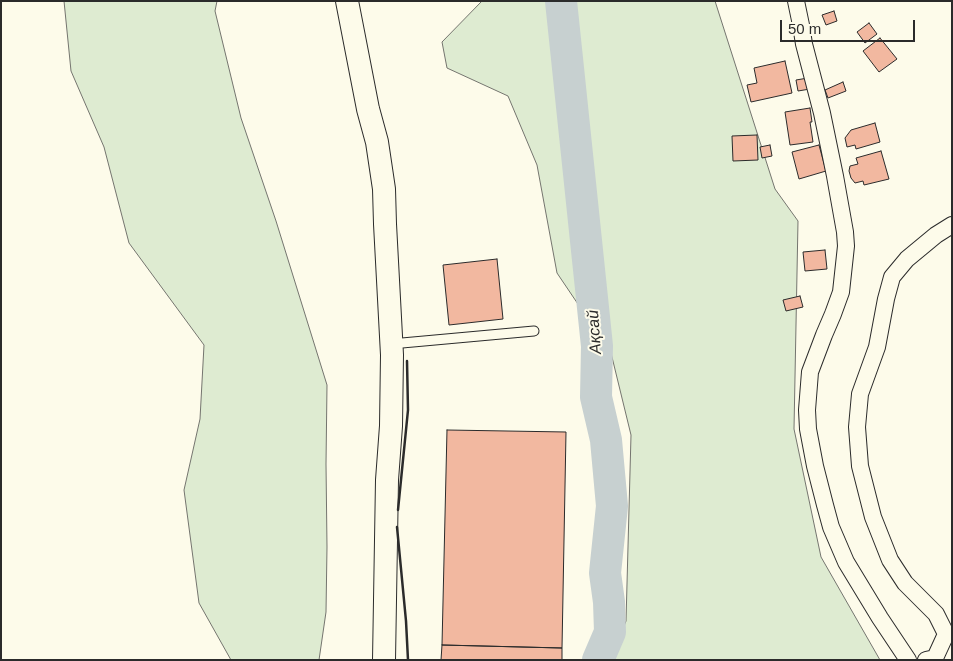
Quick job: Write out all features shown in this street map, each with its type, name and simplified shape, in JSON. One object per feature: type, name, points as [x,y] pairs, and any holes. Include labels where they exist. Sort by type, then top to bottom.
[{"type":"street","points":[[796,1],[804,44],[822,113],[835,176],[846,246],[841,292],[810,372],[807,410],[808,428],[815,466],[831,527],[846,562],[908,660]]},
{"type":"street","points":[[350,2],[368,109],[377,142],[384,189],[391,344],[391,426],[387,480],[384,660]]},
{"type":"street","points":[[926,660],[935,658],[946,634],[936,614],[905,583],[890,560],[873,516],[860,466],[857,427],[860,394],[877,347],[892,277],[907,259],[936,235],[952,225]]},
{"type":"lane","points":[[391,344],[534,331]]},
{"type":"green space","points":[[64,1],[217,1],[215,11],[241,118],[276,221],[327,385],[326,612],[319,660],[231,660],[199,603],[184,490],[200,419],[204,345],[129,243],[104,147],[71,71]]},
{"type":"green space","points":[[482,1],[715,1],[775,189],[798,221],[794,429],[821,557],[880,660],[611,660],[626,621],[631,435],[611,353],[557,273],[537,165],[508,96],[447,68],[442,42]]},
{"type":"building","points":[[834,11],[837,21],[826,25],[822,15]]},
{"type":"building","points":[[869,23],[877,34],[865,43],[857,32]]},
{"type":"building","points":[[880,38],[897,59],[879,72],[863,51]]},
{"type":"building","points":[[785,61],[792,93],[751,102],[747,85],[757,83],[754,68]]},
{"type":"building","points":[[808,78],[810,89],[798,91],[796,80]]},
{"type":"building","points":[[843,82],[846,91],[828,98],[825,90]]},
{"type":"building","points":[[810,108],[813,142],[790,145],[785,112]]},
{"type":"building","points":[[875,123],[880,142],[856,149],[855,145],[847,147],[845,138],[851,130]]},
{"type":"building","points":[[757,135],[758,160],[733,161],[732,136]]},
{"type":"building","points":[[770,145],[772,156],[762,158],[760,147]]},
{"type":"building","points":[[819,145],[826,171],[799,179],[792,152]]},
{"type":"building","points":[[881,151],[889,179],[864,185],[863,181],[855,183],[849,171],[850,166],[858,164],[856,158]]},
{"type":"building","points":[[825,250],[827,269],[805,271],[803,252]]},
{"type":"building","points":[[497,259],[503,319],[449,325],[443,265]]},
{"type":"building","points":[[800,296],[803,307],[786,311],[783,300]]},
{"type":"building","points":[[447,430],[566,432],[562,648],[442,645]]},
{"type":"building","points":[[442,645],[562,648],[562,660],[441,660]]},
{"type":"waterway","name":"Ақсай","points":[[561,1],[597,346],[596,397],[606,440],[612,506],[605,573],[609,602],[610,632],[598,660]]},
{"type":"wall","points":[[398,510],[408,410],[407,361]]},
{"type":"wall","points":[[397,527],[408,660]]}]
